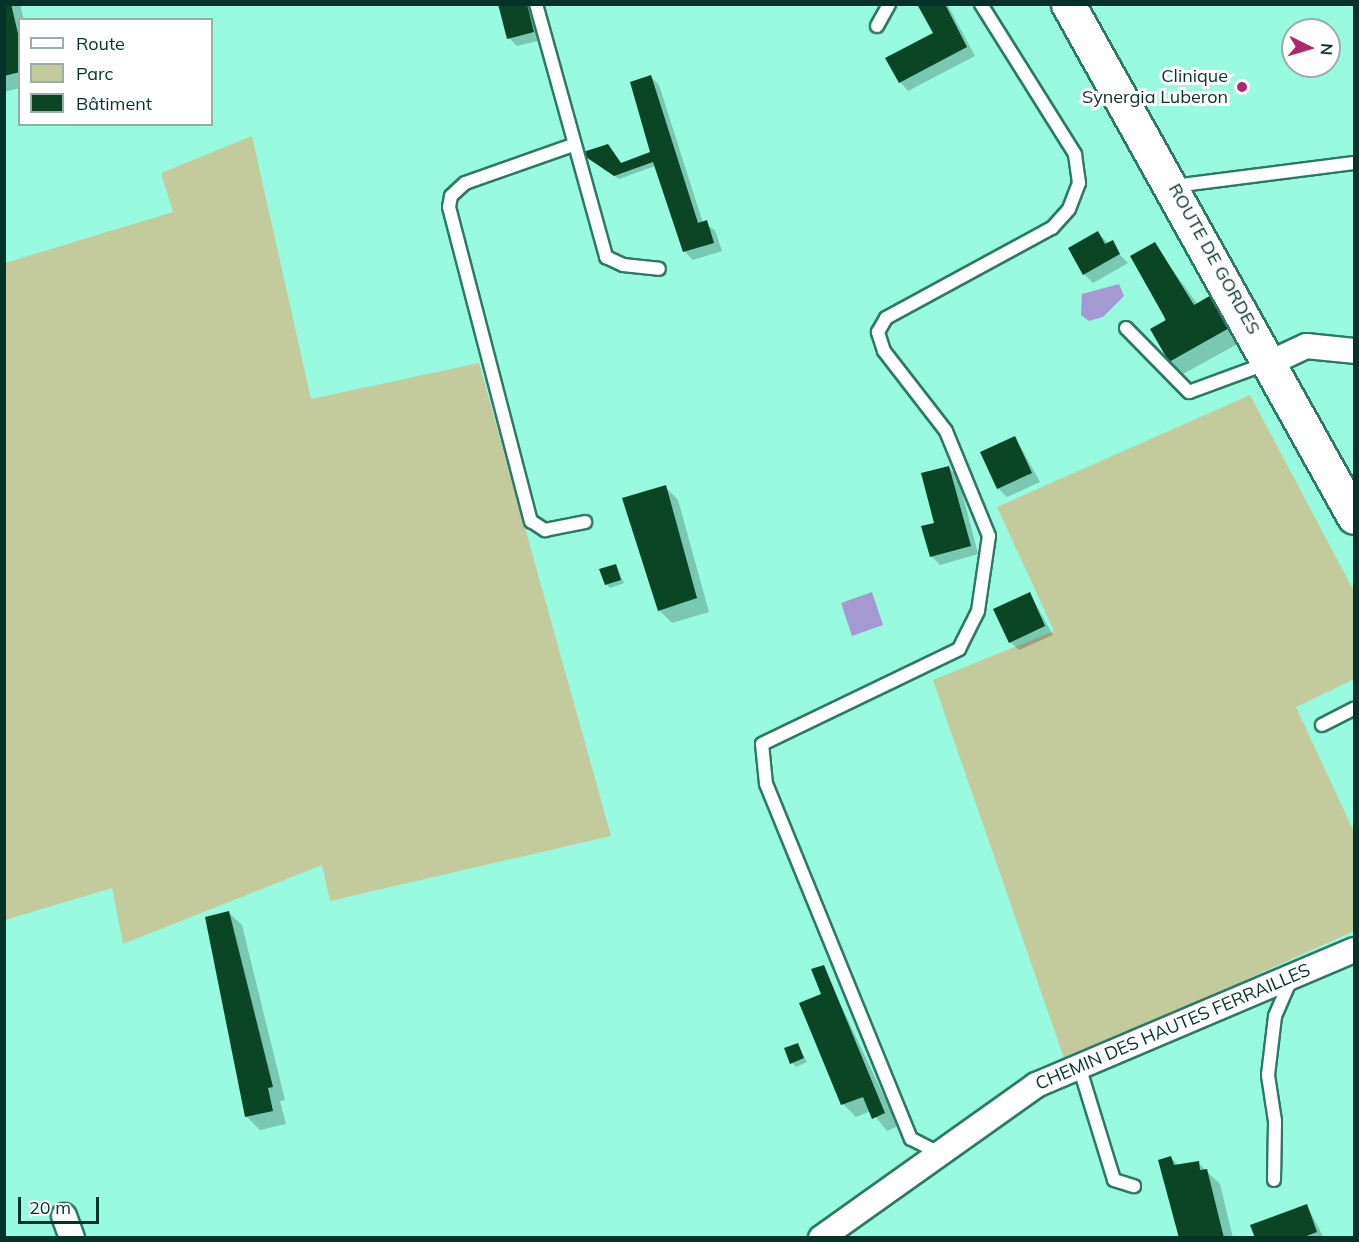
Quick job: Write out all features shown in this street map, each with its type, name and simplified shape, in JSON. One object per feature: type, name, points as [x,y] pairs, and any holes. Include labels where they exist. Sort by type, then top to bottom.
[{"type":"street","name":"ROUTE DE GORDES","points":[[1068,4],[1174,186],[1272,362],[1354,517]]},
{"type":"street","points":[[1272,362],[1306,346],[1354,351]]},
{"type":"street","name":"CHEMIN DES HAUTES FERRAILLES","points":[[821,1238],[1036,1085],[1354,950]]},
{"type":"lane","points":[[536,4],[573,146],[606,257],[623,265],[658,269]]},
{"type":"lane","points":[[877,26],[889,4]]},
{"type":"lane","points":[[939,1153],[911,1139],[766,784],[762,744],[959,649],[978,611],[989,536],[945,431],[884,351],[878,332],[886,318],[1052,228],[1069,209],[1079,183],[1075,154],[981,4]]},
{"type":"lane","points":[[573,146],[465,183],[449,207],[531,521],[545,530],[585,522]]},
{"type":"lane","points":[[1174,186],[1354,163]]},
{"type":"lane","points":[[1126,328],[1190,392],[1272,362]]},
{"type":"lane","points":[[1322,725],[1354,709]]},
{"type":"lane","points":[[1274,1180],[1275,1121],[1268,1075],[1275,1016],[1292,976]]},
{"type":"lane","points":[[1079,1066],[1114,1180],[1134,1186]]},
{"type":"green space","points":[[252,136],[311,399],[479,363],[611,836],[330,901],[322,865],[123,944],[112,888],[5,920],[5,263],[173,212],[161,173]]},
{"type":"green space","points":[[1250,395],[1354,591],[1354,679],[1296,707],[1354,832],[1354,931],[1065,1061],[933,680],[1054,631],[997,507]]},
{"type":"shaded area","points":[[1119,284],[1124,296],[1103,317],[1089,321],[1081,315],[1082,294]]},
{"type":"shaded area","points":[[872,592],[883,625],[852,636],[841,603]]},
{"type":"building","points":[[4,4],[11,4],[18,34],[18,72],[4,76]]},
{"type":"building","points":[[498,4],[527,4],[534,32],[507,39]]},
{"type":"building","points":[[917,4],[945,4],[967,47],[899,83],[885,58],[933,33]]},
{"type":"building","points":[[651,75],[698,223],[707,220],[714,243],[683,252],[653,162],[614,176],[580,153],[608,144],[621,163],[650,152],[630,82]]},
{"type":"building","points":[[1098,231],[1105,244],[1113,240],[1120,254],[1083,275],[1068,248]]},
{"type":"building","points":[[1155,242],[1194,305],[1213,294],[1231,327],[1169,362],[1150,329],[1166,320],[1130,256]]},
{"type":"building","points":[[1015,436],[1032,473],[997,489],[980,452]]},
{"type":"building","points":[[949,466],[971,546],[930,557],[921,526],[934,523],[921,473]]},
{"type":"building","points":[[666,485],[697,598],[658,611],[622,498]]},
{"type":"building","points":[[616,564],[621,580],[605,585],[599,569]]},
{"type":"building","points":[[1030,592],[1045,626],[1009,643],[993,609]]},
{"type":"building","points":[[229,911],[273,1087],[268,1088],[273,1111],[245,1117],[205,917]]},
{"type":"building","points":[[824,965],[885,1113],[872,1119],[863,1097],[841,1105],[799,1003],[821,994],[811,969]]},
{"type":"building","points":[[798,1043],[804,1058],[790,1064],[784,1048]]},
{"type":"building","points":[[1171,1156],[1174,1165],[1199,1161],[1200,1170],[1207,1169],[1224,1238],[1179,1238],[1158,1160]]},
{"type":"building","points":[[1307,1204],[1317,1232],[1301,1238],[1255,1238],[1250,1225]]},
{"type":"place","name":"Clinique Synergia Luberon","points":[[1242,87]]}]
